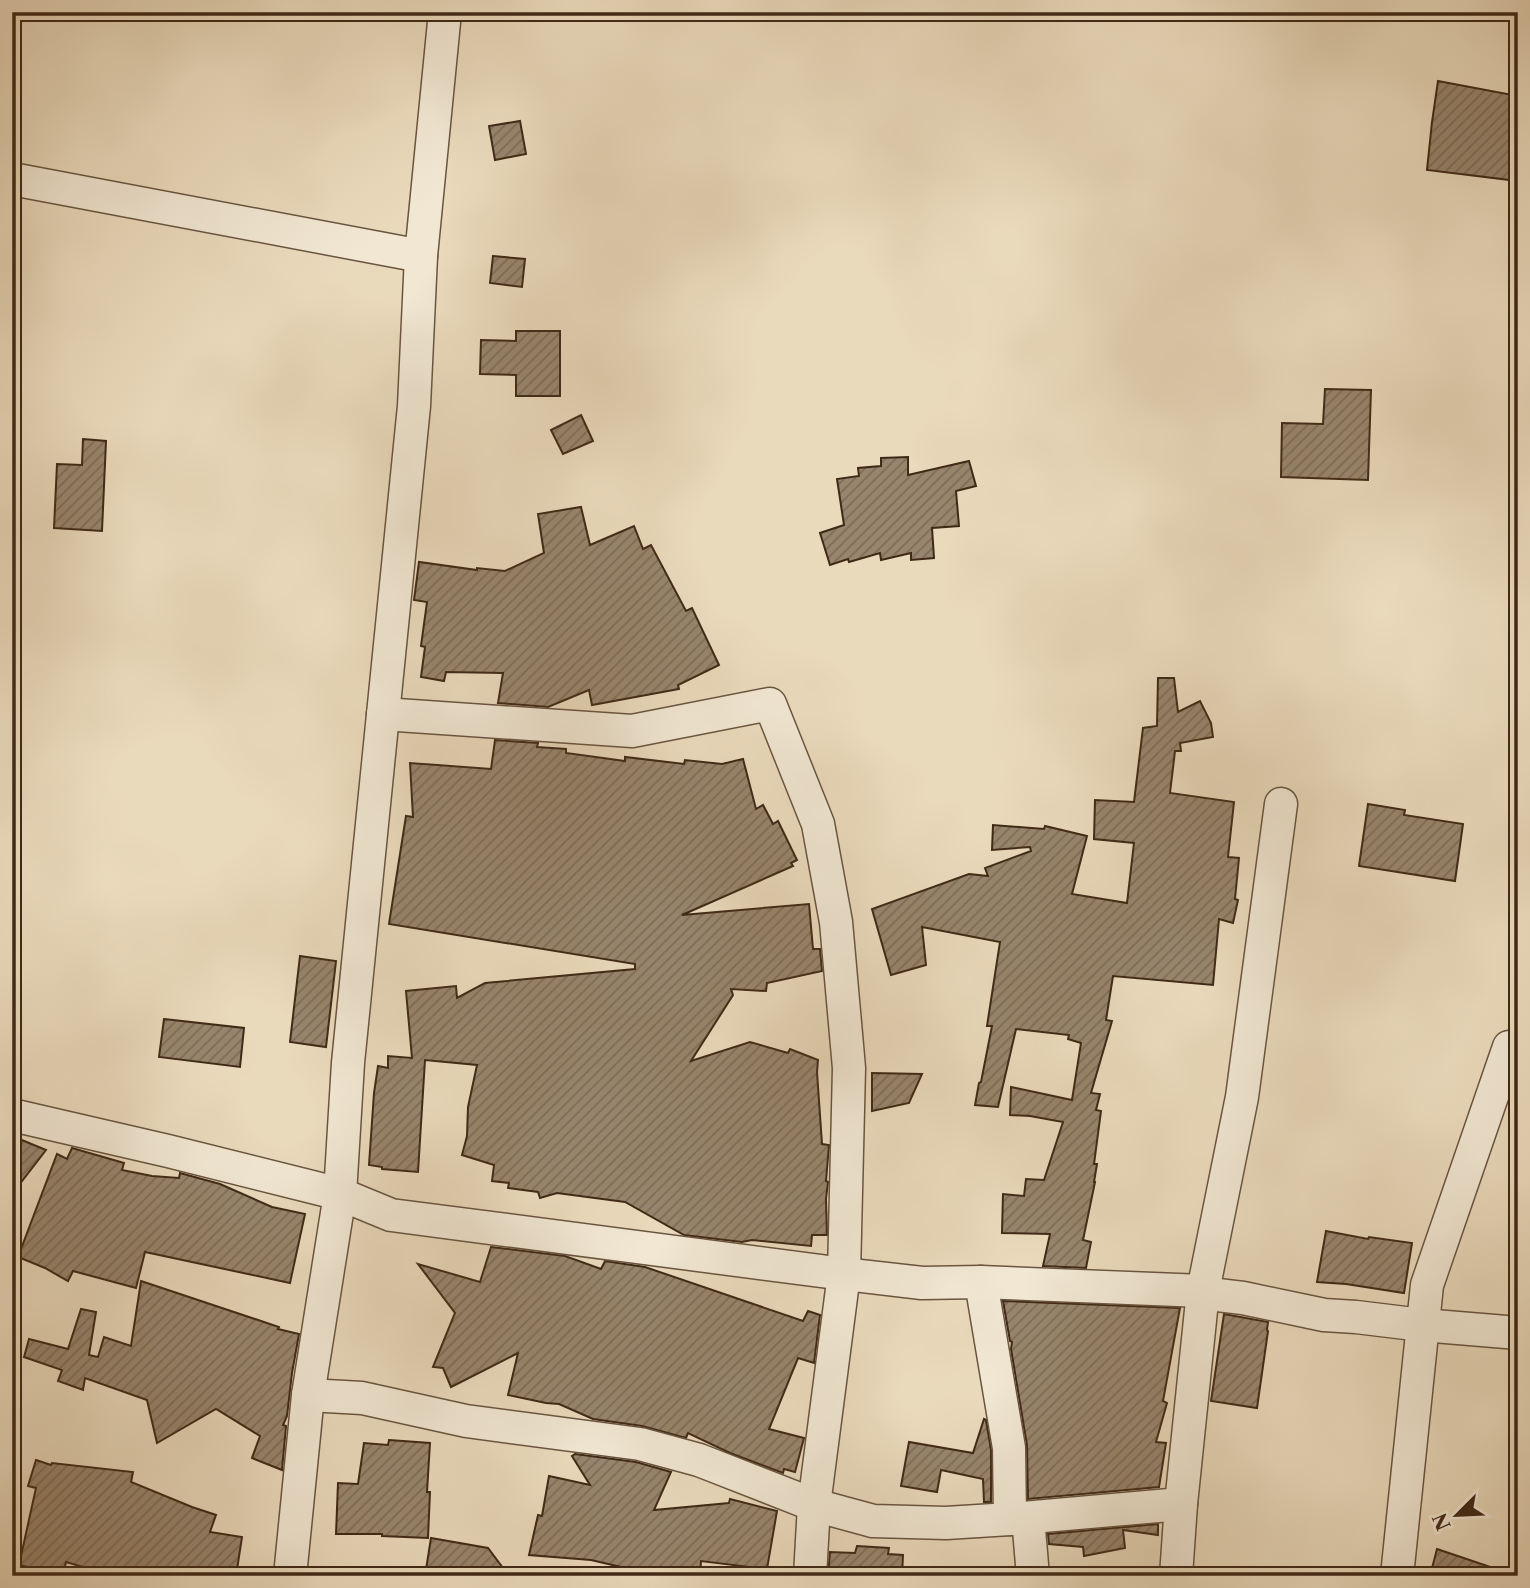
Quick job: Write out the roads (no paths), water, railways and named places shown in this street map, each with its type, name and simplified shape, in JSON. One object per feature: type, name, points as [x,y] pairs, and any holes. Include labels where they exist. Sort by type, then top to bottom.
[{"type":"street","points":[[290,1576],[308,1395],[340,1195],[348,1063],[414,406],[421,256],[445,12]]},
{"type":"street","points":[[12,179],[421,256]]},
{"type":"street","points":[[383,714],[632,731],[770,704],[818,824],[836,922],[849,1068],[844,1275],[814,1505],[810,1576]]},
{"type":"street","points":[[1176,1576],[1203,1292],[1242,1097],[1281,804]]},
{"type":"street","points":[[1397,1576],[1427,1284],[1509,1047]]},
{"type":"street","points":[[12,1115],[340,1195],[391,1215],[844,1275],[922,1283],[981,1282],[1203,1292],[1324,1315],[1518,1333]]},
{"type":"street","points":[[981,1282],[1010,1448],[1019,1519],[1033,1576]]},
{"type":"street","points":[[308,1395],[362,1398],[466,1421],[640,1444],[699,1460],[814,1505],[873,1521],[946,1523],[1019,1519],[1181,1504]]}]
